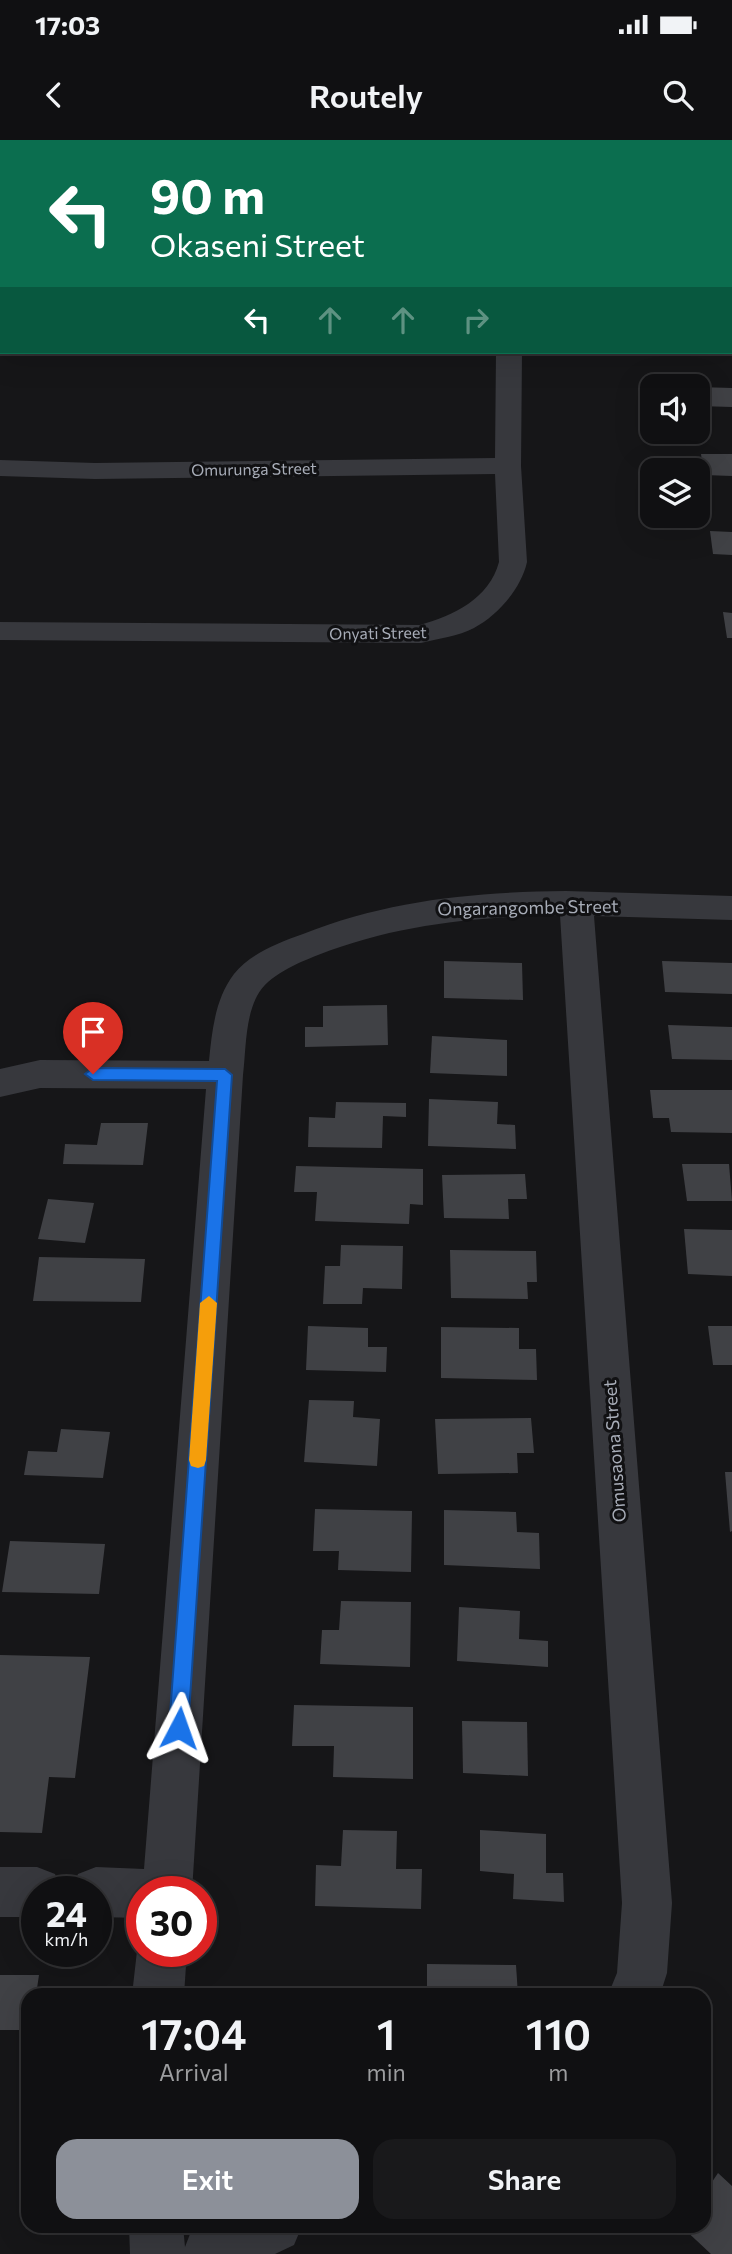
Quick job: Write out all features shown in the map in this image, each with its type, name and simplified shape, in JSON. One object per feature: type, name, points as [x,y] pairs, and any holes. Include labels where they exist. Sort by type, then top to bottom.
[{"type":"street","name":"Onyati Street","points":[[0,631],[376,635],[421,634],[449,629],[479,610],[500,591],[510,574],[513,562],[508,466],[509,354]]},
{"type":"street","name":"Omurunga Street","points":[[0,468],[95,471],[508,466]]},
{"type":"street","name":"Ongarangombe Street","points":[[168,1876],[225,1075],[233,1016],[245,985],[273,961],[311,943],[383,919],[437,908],[576,905],[732,908]]},
{"type":"street","name":"Omusaona Street","points":[[576,905],[647,1903],[642,1973],[637,1988]]},
{"type":"street","points":[[0,1083],[40,1074],[225,1075]]},
{"type":"street","points":[[0,1892],[21,1892]]},
{"type":"street","points":[[159,1988],[161,1967]]},
{"type":"street","points":[[157,2233],[159,2254]]},
{"type":"street","points":[[210,2254],[259,2233]]},
{"type":"building","points":[[710,387],[732,388],[732,407],[710,406]]},
{"type":"building","points":[[701,454],[732,454],[732,476],[710,475],[710,458],[702,458]]},
{"type":"building","points":[[710,531],[732,532],[732,555],[713,554]]},
{"type":"building","points":[[723,612],[732,613],[732,638],[727,638]]},
{"type":"building","points":[[444,961],[522,963],[523,1000],[444,998]]},
{"type":"building","points":[[662,961],[732,963],[732,994],[665,992]]},
{"type":"building","points":[[387,1005],[388,1045],[305,1047],[305,1027],[323,1027],[323,1006]]},
{"type":"building","points":[[668,1025],[732,1027],[732,1060],[672,1059]]},
{"type":"building","points":[[432,1036],[507,1040],[507,1076],[430,1073]]},
{"type":"building","points":[[650,1090],[732,1090],[732,1133],[671,1132],[669,1118],[653,1118]]},
{"type":"building","points":[[429,1099],[498,1102],[497,1124],[515,1125],[516,1149],[428,1146]]},
{"type":"building","points":[[336,1102],[406,1103],[406,1117],[383,1116],[382,1148],[308,1147],[309,1117],[335,1118]]},
{"type":"building","points":[[101,1123],[148,1123],[143,1165],[63,1164],[65,1144],[97,1145]]},
{"type":"building","points":[[682,1164],[729,1164],[732,1201],[687,1201]]},
{"type":"building","points":[[296,1166],[423,1169],[423,1205],[410,1204],[409,1224],[315,1221],[317,1192],[294,1192]]},
{"type":"building","points":[[525,1174],[527,1199],[508,1199],[509,1219],[444,1218],[442,1175]]},
{"type":"building","points":[[48,1199],[94,1203],[85,1243],[38,1239]]},
{"type":"building","points":[[684,1229],[732,1230],[732,1276],[688,1274]]},
{"type":"building","points":[[341,1245],[403,1246],[402,1289],[363,1288],[362,1304],[323,1304],[325,1266],[340,1266]]},
{"type":"building","points":[[450,1250],[536,1251],[537,1282],[527,1282],[528,1299],[451,1298]]},
{"type":"building","points":[[39,1257],[145,1259],[141,1302],[33,1301]]},
{"type":"building","points":[[308,1326],[368,1328],[368,1347],[387,1347],[386,1372],[306,1370]]},
{"type":"building","points":[[708,1326],[732,1326],[732,1365],[713,1365]]},
{"type":"building","points":[[441,1327],[519,1328],[519,1349],[536,1349],[537,1380],[441,1378]]},
{"type":"building","points":[[309,1400],[354,1401],[353,1417],[380,1419],[377,1466],[304,1462]]},
{"type":"building","points":[[531,1418],[534,1453],[517,1453],[518,1473],[438,1474],[435,1419]]},
{"type":"building","points":[[61,1429],[110,1432],[103,1478],[24,1475],[28,1451],[57,1452]]},
{"type":"building","points":[[725,1472],[732,1472],[730,1532]]},
{"type":"building","points":[[315,1509],[412,1511],[411,1572],[338,1570],[339,1551],[313,1551]]},
{"type":"building","points":[[444,1510],[516,1512],[517,1532],[539,1533],[540,1569],[444,1565]]},
{"type":"building","points":[[10,1541],[105,1544],[99,1594],[2,1592]]},
{"type":"building","points":[[341,1601],[411,1602],[410,1667],[320,1664],[322,1630],[339,1630]]},
{"type":"building","points":[[459,1607],[520,1611],[519,1639],[548,1641],[548,1667],[457,1661]]},
{"type":"building","points":[[0,1655],[90,1657],[75,1778],[49,1777],[42,1833],[0,1832]]},
{"type":"building","points":[[294,1705],[413,1707],[413,1779],[333,1777],[334,1746],[292,1746]]},
{"type":"building","points":[[462,1721],[527,1722],[528,1776],[463,1773]]},
{"type":"building","points":[[343,1830],[397,1831],[396,1869],[422,1869],[421,1909],[315,1906],[316,1865],[341,1866]]},
{"type":"building","points":[[480,1830],[546,1834],[546,1873],[563,1873],[564,1902],[513,1899],[514,1874],[480,1871]]},
{"type":"building","points":[[427,1964],[516,1965],[518,1988],[427,1988]]},
{"type":"building","points":[[0,1975],[39,1975],[37,1988],[21,1988],[21,2030],[0,2030]]},
{"type":"building","points":[[718,2173],[732,2186],[732,2254],[711,2254],[688,2233],[711,2233],[711,2184]]},
{"type":"slow traffic","points":[[198,1460],[209,1303]]},
{"type":"route","points":[[93,1074],[225,1075],[179,1728]]}]
